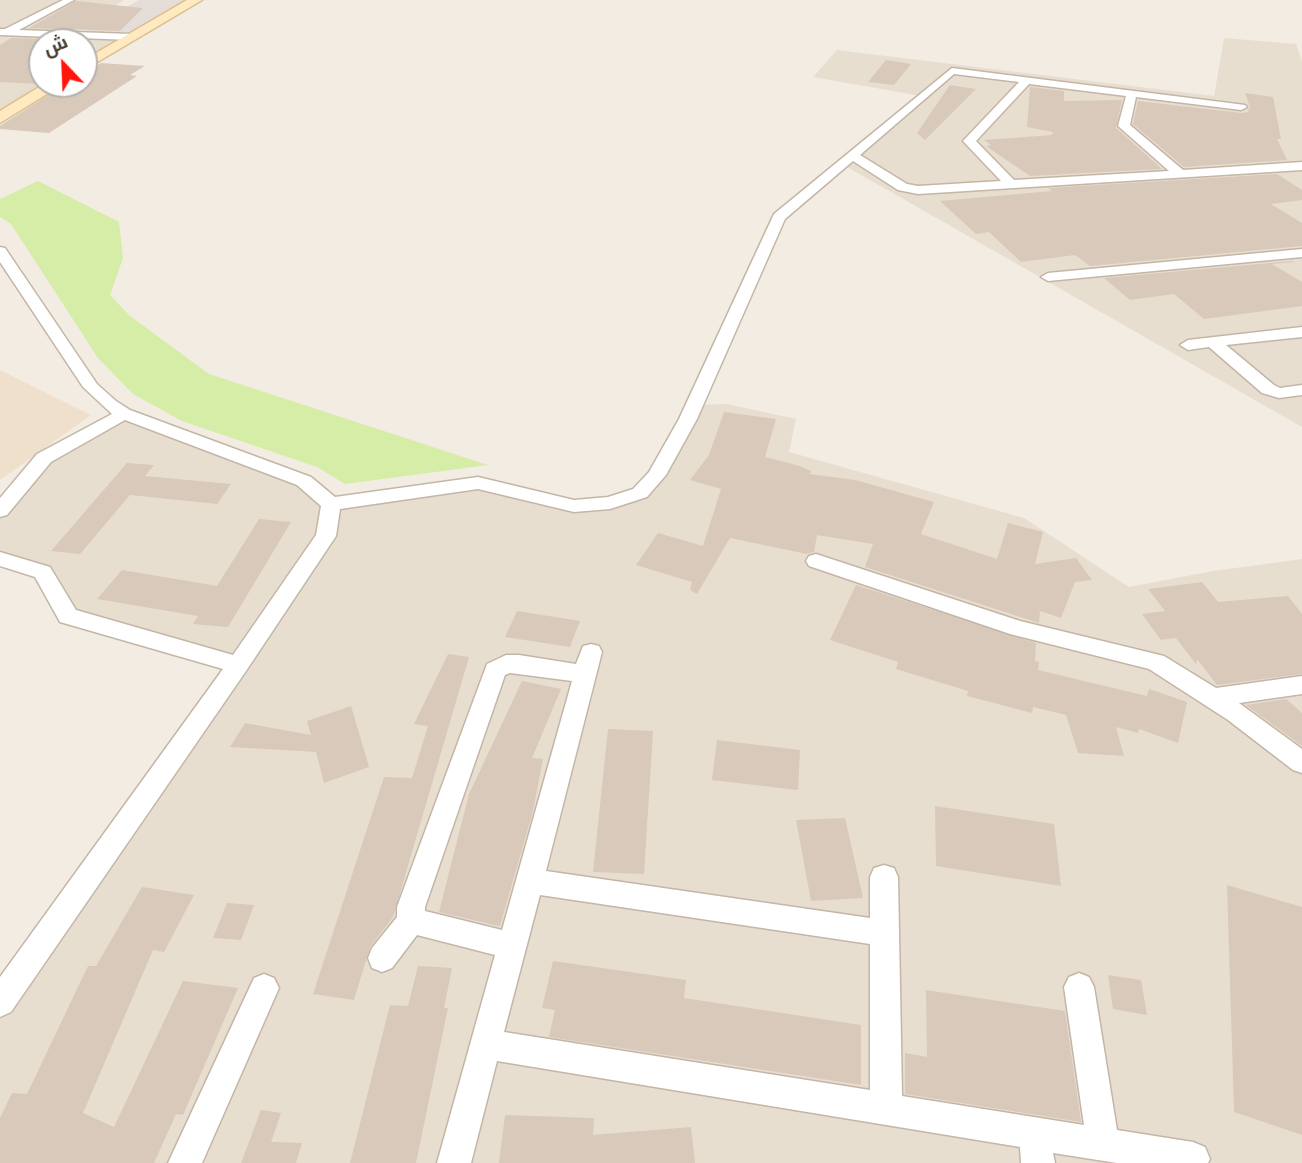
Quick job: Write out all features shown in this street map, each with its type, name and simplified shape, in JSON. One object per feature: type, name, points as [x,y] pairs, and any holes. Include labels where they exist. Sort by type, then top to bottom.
[{"type":"street","points":[[2,33],[70,0]]},
{"type":"street","points":[[98,57],[196,0]]},
{"type":"street","points":[[2,33],[131,37]]},
{"type":"street","points":[[331,505],[478,483],[574,506],[610,503],[640,493],[657,475],[688,419],[779,217],[950,71],[1241,107]]},
{"type":"street","points":[[1013,186],[969,141],[1027,80]]},
{"type":"street","points":[[1132,93],[1124,126],[1181,174]]},
{"type":"street","points":[[0,118],[32,98]]},
{"type":"street","points":[[852,155],[910,190],[1013,186],[1302,166]]},
{"type":"street","points":[[0,251],[91,387],[110,405],[124,414],[304,481],[331,505]]},
{"type":"street","points":[[1048,277],[1302,253]]},
{"type":"street","points":[[1188,345],[1302,332]]},
{"type":"street","points":[[1212,342],[1268,390],[1279,393],[1302,390]]},
{"type":"street","points":[[0,511],[44,458],[124,414]]},
{"type":"street","points":[[0,1002],[239,665],[326,536],[331,505]]},
{"type":"street","points":[[0,558],[43,572],[68,616],[239,665]]},
{"type":"street","points":[[816,561],[1018,628],[1156,662],[1212,698],[1302,763]]},
{"type":"street","points":[[382,958],[413,919],[411,907],[491,675],[500,667],[513,663],[588,663],[454,1163]]},
{"type":"street","points":[[1212,698],[1302,685]]},
{"type":"street","points":[[884,877],[886,1109]]},
{"type":"street","points":[[529,881],[885,933]]},
{"type":"street","points":[[413,919],[421,924],[512,946]]},
{"type":"street","points":[[1079,987],[1103,1144]]},
{"type":"street","points":[[185,1163],[264,988]]},
{"type":"street","points":[[486,1044],[886,1109],[1036,1148],[1103,1144],[1193,1159]]},
{"type":"shaded area","points":[[0,0],[124,0],[78,28],[28,28],[28,98],[32,98],[0,118]]},
{"type":"shaded area","points":[[139,0],[191,0],[144,30],[98,34],[98,28],[91,28]]},
{"type":"shaded area","points":[[98,36],[132,37],[98,58]]},
{"type":"shaded area","points":[[1224,38],[1296,44],[1302,61],[1302,427],[842,164],[921,96],[813,77],[837,50],[1214,96]]},
{"type":"shaded area","points":[[0,370],[91,415],[0,480]]},
{"type":"shaded area","points":[[727,404],[796,419],[789,452],[1024,518],[1129,587],[1213,571],[1302,559],[1302,1163],[0,1163],[0,1002],[238,666],[68,616],[43,572],[0,559],[0,511],[44,458],[124,414],[304,481],[331,504],[478,483],[574,506],[640,493],[694,405]]},
{"type":"green space","points":[[38,181],[119,222],[123,258],[110,295],[130,316],[209,374],[488,465],[345,484],[317,467],[182,421],[133,394],[98,358],[11,224],[0,217],[0,199]]},
{"type":"building","points":[[76,1],[143,8],[120,31],[98,30],[98,28],[29,28]]},
{"type":"building","points":[[11,38],[28,39],[28,83],[0,82],[0,45]]},
{"type":"building","points":[[886,60],[911,64],[894,85],[868,82]]},
{"type":"building","points":[[98,65],[145,66],[130,75],[137,76],[49,133],[0,129],[0,126],[43,98],[98,98]]},
{"type":"building","points":[[950,85],[976,89],[925,140],[917,133]]},
{"type":"building","points":[[1030,87],[1064,91],[1064,101],[1122,100],[1116,128],[1162,169],[1030,176],[986,146],[991,145],[984,140],[1052,135],[1053,132],[1027,127]]},
{"type":"building","points":[[1245,93],[1273,97],[1281,139],[1277,139],[1287,160],[1184,167],[1133,124],[1138,101],[1241,113],[1248,112],[1250,107]]},
{"type":"building","points":[[1277,174],[1302,190],[1302,200],[1271,204],[1302,223],[1302,246],[1090,266],[1075,255],[1021,262],[989,232],[976,234],[940,201],[1052,191],[1048,188]]},
{"type":"building","points":[[1294,262],[1272,264],[1302,282],[1302,306],[1204,319],[1174,294],[1130,300],[1104,278]]},
{"type":"building","points":[[724,412],[776,419],[765,457],[800,466],[811,471],[810,474],[855,480],[934,502],[921,534],[997,559],[1008,523],[1043,532],[1035,564],[1076,558],[1092,580],[1075,582],[1061,618],[1040,611],[1039,623],[865,567],[873,544],[817,535],[814,552],[807,554],[730,538],[697,594],[690,590],[692,582],[636,565],[658,533],[703,546],[721,489],[690,480],[709,455]]},
{"type":"building","points":[[127,463],[154,465],[145,476],[231,484],[217,504],[130,495],[80,554],[51,551]]},
{"type":"building","points":[[259,519],[291,522],[228,627],[193,624],[198,616],[97,599],[122,570],[217,586]]},
{"type":"building","points":[[1202,582],[1218,602],[1288,596],[1302,614],[1302,674],[1217,685],[1176,638],[1161,640],[1142,614],[1165,611],[1148,589]]},
{"type":"building","points":[[856,585],[1036,643],[1035,661],[1039,662],[1038,670],[1147,696],[1149,689],[1187,702],[1178,743],[1139,729],[1138,733],[1116,727],[1124,756],[1078,753],[1066,715],[1033,707],[1032,713],[967,696],[968,691],[896,669],[898,662],[830,640]]},
{"type":"building","points":[[517,611],[580,621],[570,647],[505,637]]},
{"type":"building","points":[[448,654],[469,657],[393,917],[370,947],[354,1000],[313,994],[384,777],[412,778],[428,726],[414,724]]},
{"type":"building","points":[[522,681],[561,689],[532,758],[543,759],[533,811],[500,926],[439,912],[469,794]]},
{"type":"building","points":[[1286,699],[1302,713],[1302,746],[1246,705]]},
{"type":"building","points":[[351,706],[369,767],[324,783],[316,752],[230,747],[245,723],[311,735],[307,721]]},
{"type":"building","points":[[608,729],[653,731],[644,874],[593,872]]},
{"type":"building","points":[[717,740],[800,750],[798,790],[712,780]]},
{"type":"building","points":[[935,806],[1054,824],[1061,886],[936,866]]},
{"type":"building","points":[[845,818],[863,898],[811,901],[796,820]]},
{"type":"building","points":[[1227,885],[1302,907],[1302,1135],[1234,1112]]},
{"type":"building","points":[[142,887],[194,895],[164,952],[153,950],[83,1113],[114,1127],[183,981],[238,988],[183,1115],[176,1114],[154,1163],[0,1163],[0,1118],[12,1093],[27,1094],[88,966],[96,966]]},
{"type":"building","points":[[227,903],[254,905],[241,940],[213,938]]},
{"type":"building","points":[[553,961],[686,980],[684,998],[861,1025],[861,1085],[549,1037],[555,1010],[542,1008]]},
{"type":"building","points":[[418,966],[452,968],[444,1008],[448,1008],[416,1163],[350,1163],[390,1005],[408,1006]]},
{"type":"building","points":[[1108,975],[1141,980],[1147,1015],[1113,1009]]},
{"type":"building","points":[[926,990],[1065,1011],[1081,1122],[905,1094],[905,1053],[927,1057]]},
{"type":"building","points":[[261,1110],[281,1113],[271,1142],[302,1143],[296,1163],[241,1163]]},
{"type":"building","points":[[505,1115],[594,1118],[593,1135],[691,1127],[695,1163],[499,1163]]}]
